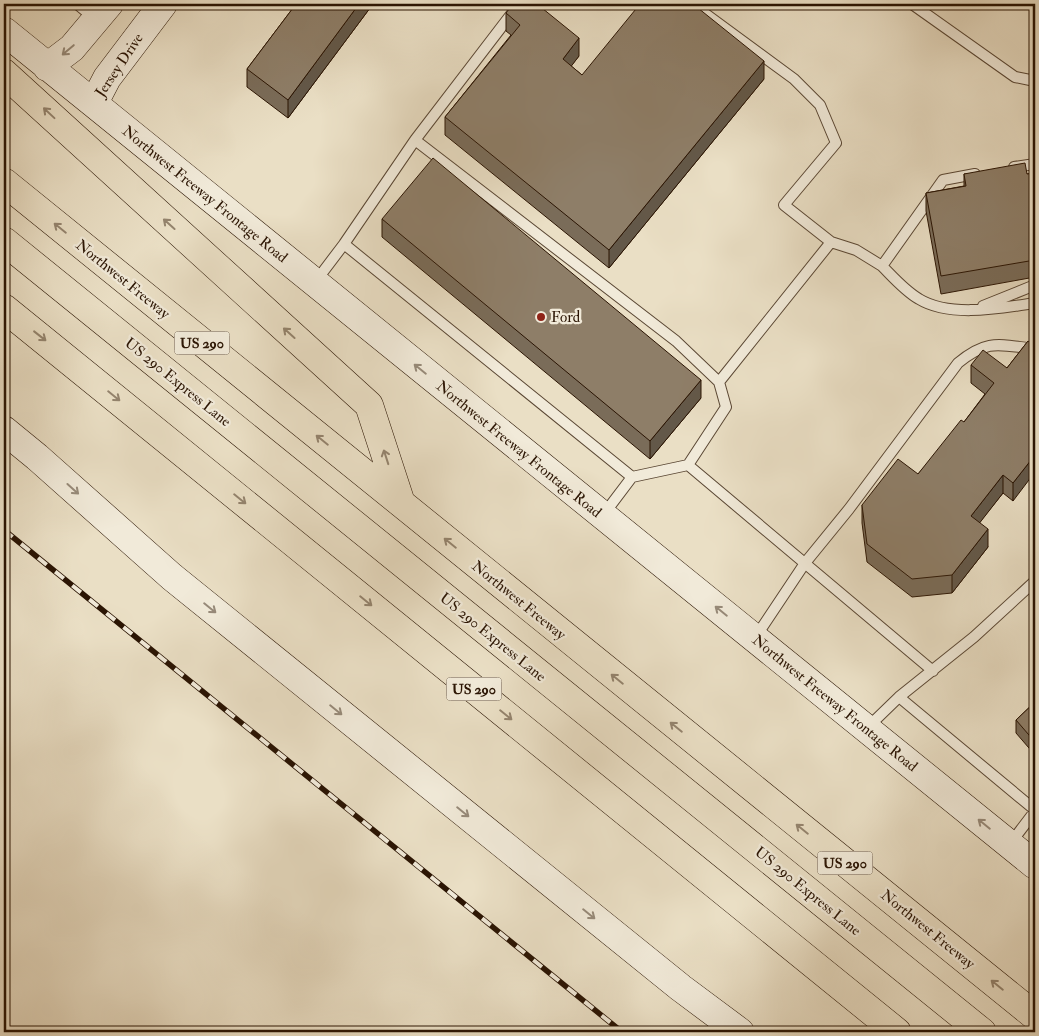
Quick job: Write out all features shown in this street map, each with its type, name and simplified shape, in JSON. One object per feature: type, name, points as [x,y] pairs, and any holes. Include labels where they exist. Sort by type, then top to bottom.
[{"type":"highway","points":[[4,73],[369,405],[401,503]]},
{"type":"highway","name":"Northwest Freeway","points":[[4,182],[1035,1016]]},
{"type":"highway","name":"US 290 Express Lane","points":[[4,241],[982,1032]]},
{"type":"highway","name":"US 290","points":[[4,308],[897,1032]]},
{"type":"main road","name":"Jersey Drive","points":[[94,104],[106,78],[163,4]]},
{"type":"main road","points":[[47,66],[72,48],[94,9]]},
{"type":"main road","name":"Northwest Freeway Frontage Road","points":[[4,31],[1035,865]]},
{"type":"main road","points":[[4,430],[172,577],[681,988],[740,1032]]},
{"type":"lane","points":[[314,283],[344,244],[414,140],[519,4]]},
{"type":"lane","points":[[692,4],[794,79],[820,105],[836,143],[784,205],[831,242],[856,250],[882,266],[919,300],[944,309],[973,310],[1035,303]]},
{"type":"lane","points":[[912,4],[1015,77],[1035,81]]},
{"type":"lane","points":[[414,140],[676,341],[719,382],[726,407],[688,465],[632,477],[603,515]]},
{"type":"lane","points":[[1007,169],[1035,164]]},
{"type":"lane","points":[[882,266],[942,180],[989,172]]},
{"type":"lane","points":[[719,382],[831,242]]},
{"type":"lane","points":[[344,244],[632,477]]},
{"type":"lane","points":[[973,310],[1035,285]]},
{"type":"lane","points":[[755,638],[806,564],[958,363],[971,352],[992,344],[1035,349]]},
{"type":"lane","points":[[688,465],[933,671]]},
{"type":"lane","points":[[867,728],[899,697],[974,637],[1035,581]]},
{"type":"lane","points":[[899,697],[1035,810],[1009,844]]},
{"type":"building","points":[[296,4],[359,4],[288,100],[247,69]]},
{"type":"building","points":[[513,4],[537,4],[579,38],[563,59],[582,75],[640,4],[693,4],[764,61],[609,250],[445,117],[520,25],[506,13]]},
{"type":"building","name":"Ford","points":[[433,158],[701,380],[650,441],[382,219]]},
{"type":"building","points":[[1025,163],[1027,174],[1035,173],[1035,260],[941,276],[926,193],[966,186],[964,174]]},
{"type":"building","points":[[1028,341],[1035,346],[1035,455],[1013,483],[1003,475],[971,516],[988,529],[952,575],[912,579],[867,544],[862,505],[898,459],[918,474],[961,420],[964,422],[994,383],[971,365],[983,350],[1007,368]]},
{"type":"building","points":[[1035,702],[1035,742],[1016,720]]},
{"type":"railway","points":[[4,530],[622,1032]]},
{"type":"place","name":"Ford","points":[[541,317]]}]
